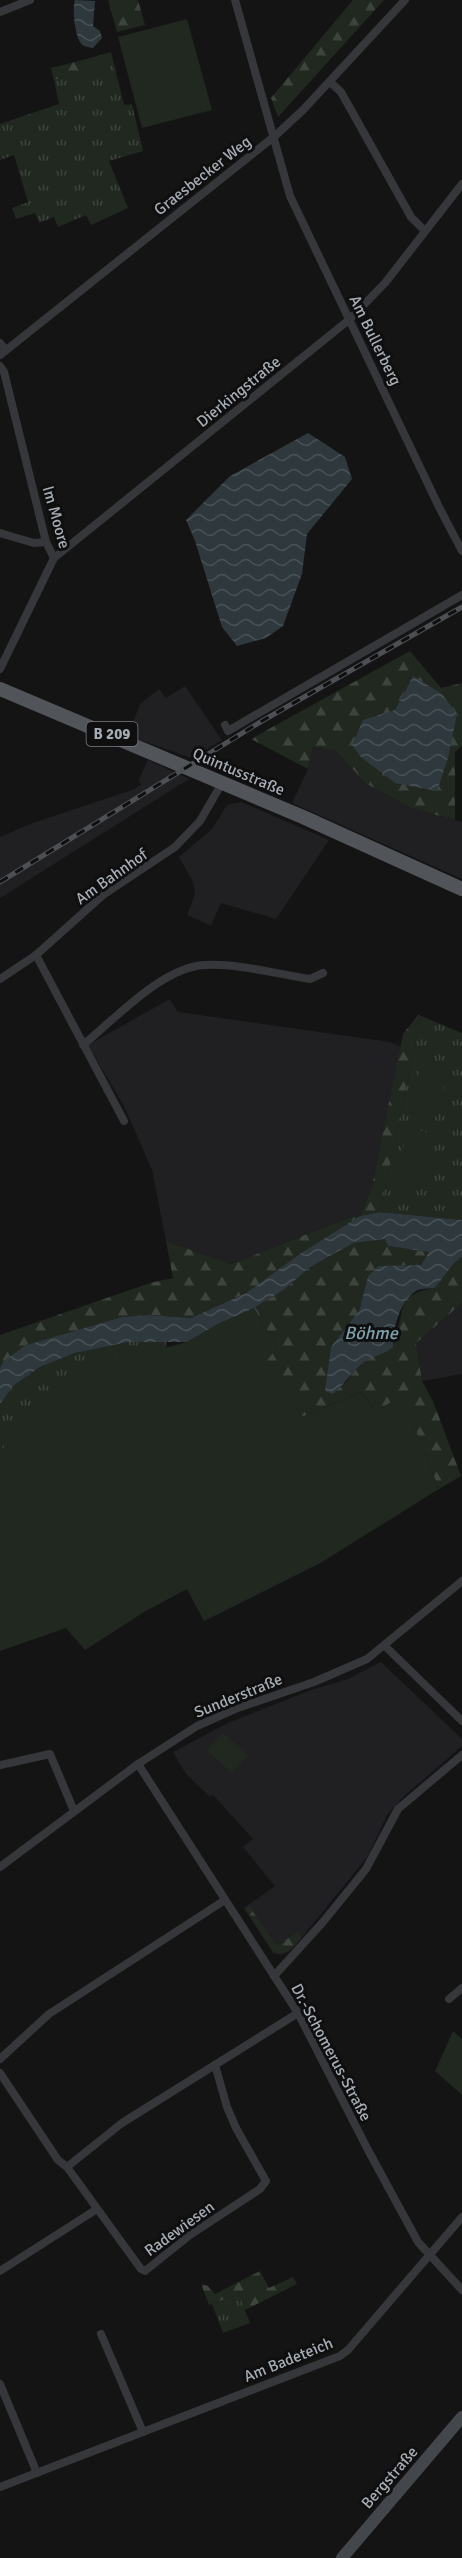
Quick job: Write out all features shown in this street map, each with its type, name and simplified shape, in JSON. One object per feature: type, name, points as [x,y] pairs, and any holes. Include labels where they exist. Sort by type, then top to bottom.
[{"type":"main road","name":"Quintusstraße","points":[[0,688],[462,889]]},
{"type":"main road","name":"Bergstraße","points":[[342,2558],[462,2417]]},
{"type":"street","points":[[0,12],[30,0]]},
{"type":"street","name":"Am Bullerberg","points":[[235,0],[291,196],[462,551]]},
{"type":"street","name":"Graesbecker Weg","points":[[2,349],[275,136],[330,82],[405,0]]},
{"type":"street","points":[[330,82],[341,92],[411,217],[425,231]]},
{"type":"street","name":"Dierkingstraße","points":[[54,558],[350,320],[385,283],[462,184]]},
{"type":"street","name":"Im Moore","points":[[0,366],[4,372],[46,542],[54,558],[0,669]]},
{"type":"street","points":[[0,533],[34,543],[46,542]]},
{"type":"street","points":[[225,725],[228,730],[462,595]]},
{"type":"street","name":"Am Bahnhof","points":[[0,979],[36,955],[103,896],[162,858],[186,837],[200,821],[222,783]]},
{"type":"street","points":[[36,955],[124,1121]]},
{"type":"street","points":[[83,1045],[151,988],[184,969],[203,964],[218,965],[310,979],[322,973]]},
{"type":"street","name":"Sunderstraße","points":[[0,1867],[138,1764],[197,1726],[235,1709],[360,1663],[385,1646],[462,1581]]},
{"type":"street","points":[[385,1646],[462,1721]]},
{"type":"street","points":[[0,1765],[50,1754],[74,1811]]},
{"type":"street","points":[[274,1976],[323,1922],[366,1869],[399,1809],[462,1755]]},
{"type":"street","name":"Dr.-Schomerus-Straße","points":[[138,1764],[298,2013],[399,2208],[429,2256],[462,2290]]},
{"type":"street","points":[[0,2059],[49,2014],[225,1900]]},
{"type":"street","points":[[449,1999],[462,1988]]},
{"type":"street","points":[[67,2167],[122,2123],[298,2013]]},
{"type":"street","name":"Radewiesen","points":[[0,2073],[58,2160],[67,2167],[97,2210],[145,2271],[190,2235],[265,2185],[265,2176],[236,2128],[227,2107],[215,2065]]},
{"type":"street","points":[[0,2271],[97,2210]]},
{"type":"street","name":"Am Badeteich","points":[[0,2487],[340,2356],[462,2217]]},
{"type":"street","points":[[102,2334],[143,2432]]},
{"type":"street","points":[[0,2384],[37,2473]]},
{"type":"shaded area","points":[[185,686],[222,740],[192,758],[128,736],[140,704],[159,689],[166,698]]},
{"type":"shaded area","points":[[313,747],[338,751],[365,783],[413,809],[462,822],[462,879],[292,803],[308,769]]},
{"type":"shaded area","points":[[148,760],[189,779],[0,898],[0,837],[30,824],[132,790],[141,785],[139,779]]},
{"type":"shaded area","points":[[241,802],[329,840],[276,919],[221,903],[211,926],[187,915],[195,894],[193,882],[179,857],[212,829],[227,805]]},
{"type":"shaded area","points":[[170,999],[178,1012],[390,1042],[401,1047],[372,1186],[360,1216],[348,1218],[231,1264],[166,1241],[152,1170],[124,1106],[88,1045]]},
{"type":"shaded area","points":[[462,1303],[462,1374],[422,1381],[416,1343]]},
{"type":"shaded area","points":[[381,1662],[462,1739],[462,1746],[402,1798],[387,1815],[368,1856],[295,1946],[280,1955],[273,1953],[244,1908],[275,1886],[243,1847],[253,1839],[213,1795],[209,1796],[186,1774],[173,1752],[230,1722],[311,1690],[348,1679]]},
{"type":"green space","points":[[108,0],[138,0],[145,25],[117,32]]},
{"type":"green space","points":[[353,0],[384,0],[278,117],[271,98]]},
{"type":"green space","points":[[187,19],[212,110],[142,128],[118,37]]},
{"type":"green space","points":[[111,52],[124,105],[132,104],[143,151],[109,161],[128,208],[91,225],[86,215],[58,227],[54,217],[39,223],[35,213],[16,219],[12,208],[28,202],[14,155],[0,160],[0,124],[59,104],[54,80],[96,68],[94,57]]},
{"type":"green space","points":[[94,57],[97,68],[54,80],[51,68]]},
{"type":"green space","points":[[410,651],[441,688],[462,683],[462,746],[455,752],[455,820],[413,809],[365,783],[337,751],[313,747],[308,769],[251,739]],"holes":[[[413,676],[395,783],[395,710]]]},
{"type":"green space","points":[[418,1015],[421,1016],[380,1212],[360,1216],[372,1186],[403,1034]]},
{"type":"green space","points":[[421,1016],[462,1033],[462,1220],[380,1212]]},
{"type":"green space","points":[[423,1059],[450,1067],[434,1120],[407,1112]]},
{"type":"green space","points":[[409,1127],[435,1135],[420,1188],[393,1180]]},
{"type":"green space","points":[[360,1216],[301,1253],[246,1293],[191,1318],[148,1315],[122,1317],[26,1345],[0,1368],[0,1335],[150,1283],[173,1278],[166,1241],[231,1264],[348,1218]]},
{"type":"green space","points":[[385,1239],[388,1246],[429,1252],[421,1265],[378,1266],[368,1276],[359,1311],[348,1327],[344,1384],[359,1365],[391,1340],[406,1301],[421,1291],[435,1288],[454,1263],[462,1257],[462,1303],[416,1343],[422,1381],[433,1401],[461,1476],[439,1489],[402,1397],[376,1411],[361,1392],[302,1417],[265,1362],[277,1347],[254,1308],[285,1289],[309,1268],[335,1253],[354,1243]]},
{"type":"green space","points":[[254,1308],[277,1347],[266,1362],[302,1417],[361,1392],[376,1411],[402,1396],[439,1489],[322,1562],[204,1621],[187,1589],[144,1612],[85,1650],[66,1628],[0,1651],[0,1452],[74,1373],[100,1357],[157,1350],[187,1342],[218,1324]]},
{"type":"green space","points":[[129,1342],[166,1342],[167,1357],[0,1501],[0,1404],[13,1386],[40,1367],[75,1353]]},
{"type":"green space","points":[[223,1733],[248,1755],[232,1773],[207,1750]]},
{"type":"green space","points":[[249,1906],[277,1946],[299,1931],[301,1938],[285,1952],[273,1952],[245,1909]]},
{"type":"green space","points":[[453,2031],[462,2039],[462,2095],[435,2071]]},
{"type":"green space","points":[[260,2271],[269,2288],[293,2277],[297,2284],[245,2310],[239,2294],[209,2305],[201,2284],[208,2286],[215,2294]]},
{"type":"green space","points":[[239,2294],[250,2323],[223,2333],[212,2304]]},
{"type":"water","points":[[75,0],[95,1],[93,26],[100,31],[102,38],[93,48],[83,45],[78,38],[74,15]]},
{"type":"water","points":[[308,433],[345,457],[352,479],[307,534],[302,574],[283,626],[266,638],[237,646],[222,627],[195,541],[186,520],[230,476]]},
{"type":"water","points":[[413,676],[442,694],[457,714],[448,758],[437,791],[395,783],[361,757],[352,745],[363,720],[395,710]]},
{"type":"water","name":"Böhme","points":[[380,1212],[462,1220],[462,1257],[454,1263],[435,1288],[418,1290],[405,1302],[396,1324],[393,1347],[363,1363],[333,1394],[325,1391],[331,1347],[359,1311],[368,1276],[378,1266],[421,1265],[429,1252],[388,1246],[385,1239],[354,1243],[309,1268],[285,1289],[254,1308],[218,1324],[187,1342],[129,1342],[75,1353],[40,1367],[13,1386],[0,1404],[0,1368],[4,1361],[26,1345],[122,1317],[148,1315],[191,1318],[246,1293],[301,1253],[360,1216]]},
{"type":"railway","points":[[0,882],[262,721],[462,607]]}]
